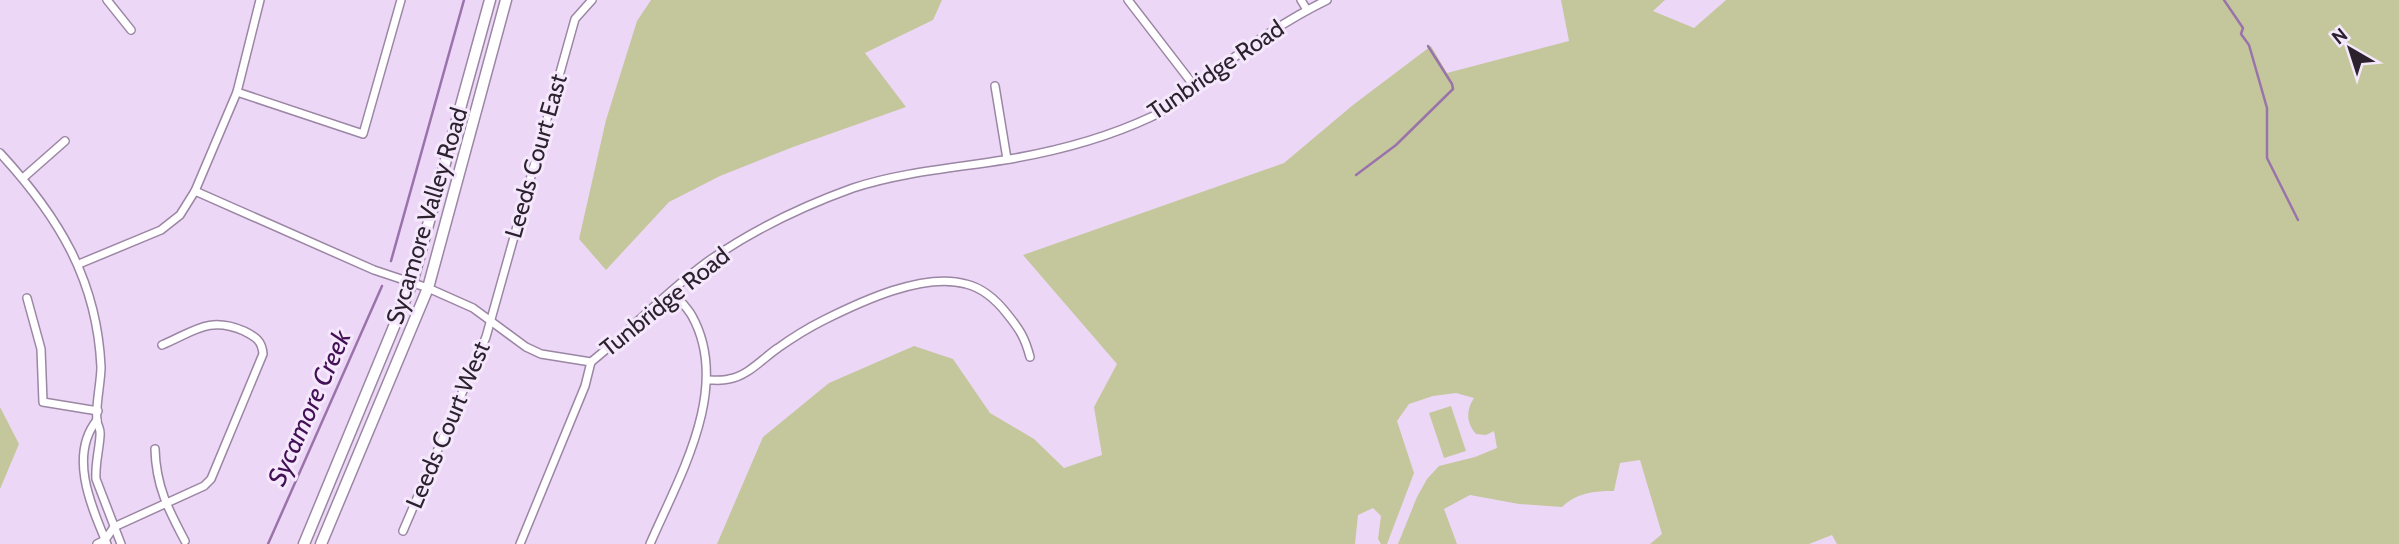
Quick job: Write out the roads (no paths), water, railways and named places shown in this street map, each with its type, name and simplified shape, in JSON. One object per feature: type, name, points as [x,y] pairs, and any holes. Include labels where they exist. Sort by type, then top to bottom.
[{"type":"main road","name":"Sycamore Valley Road","points":[[304,544],[412,283],[490,0]]},
{"type":"main road","name":"Sycamore Valley Road","points":[[321,544],[428,288],[506,0]]},
{"type":"street","points":[[107,0],[131,30]]},
{"type":"street","points":[[79,264],[161,230],[180,215],[195,191],[237,92],[260,0]]},
{"type":"street","points":[[237,92],[363,134],[401,0]]},
{"type":"street","name":"Leeds Court East","points":[[490,318],[575,19],[592,0]]},
{"type":"street","points":[[1128,0],[1195,87]]},
{"type":"street","points":[[1301,0],[1307,10]]},
{"type":"street","name":"Tunbridge Road","points":[[195,191],[374,270],[428,288],[473,308],[526,347],[541,354],[591,362],[672,290],[708,262],[795,212],[854,188],[901,176],[1007,159],[1084,142],[1151,117],[1173,105],[1266,33],[1327,0]]},
{"type":"street","points":[[995,86],[1007,159]]},
{"type":"street","points":[[23,178],[65,141]]},
{"type":"street","points":[[0,153],[51,215],[79,264],[90,296],[101,366],[97,416],[86,447],[84,479],[106,542]]},
{"type":"street","points":[[708,380],[730,379],[745,373],[780,346],[823,320],[915,284],[941,281],[967,284],[983,291],[1000,304],[1024,335],[1030,357]]},
{"type":"street","points":[[650,544],[696,436],[708,380],[702,346],[692,316],[672,290]]},
{"type":"street","points":[[27,298],[41,349],[43,402],[97,416]]},
{"type":"street","name":"Leeds Court West","points":[[403,531],[486,337],[490,318]]},
{"type":"street","points":[[97,544],[106,542],[114,527],[204,486],[211,479],[263,355],[262,345],[257,337],[220,323],[211,324],[162,345]]},
{"type":"street","points":[[520,544],[585,386],[591,362]]},
{"type":"street","points":[[97,416],[101,428],[96,478],[121,544]]},
{"type":"street","points":[[155,449],[156,472],[166,504],[185,541]]},
{"type":"waterway","name":"Sycamore Creek","points":[[391,261],[464,0]]},
{"type":"waterway","points":[[2224,0],[2243,28],[2241,34],[2249,45],[2267,108],[2267,158],[2298,220]]},
{"type":"waterway","points":[[1356,175],[1396,145],[1453,89],[1428,46]]},
{"type":"waterway","name":"Sycamore Creek","points":[[268,544],[382,286]]}]
